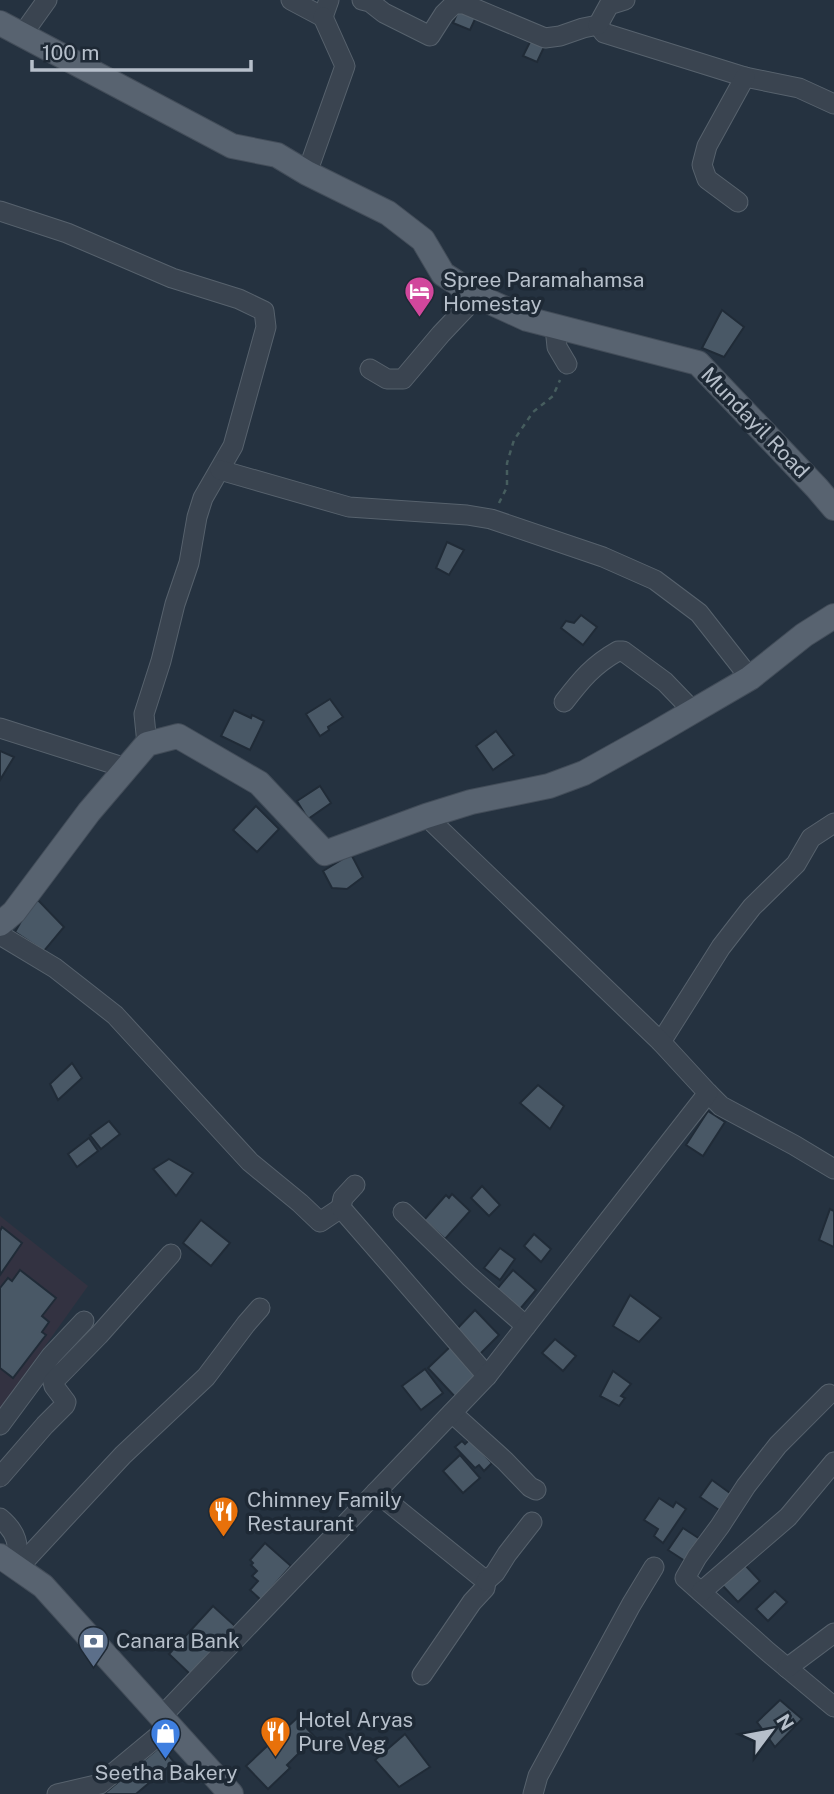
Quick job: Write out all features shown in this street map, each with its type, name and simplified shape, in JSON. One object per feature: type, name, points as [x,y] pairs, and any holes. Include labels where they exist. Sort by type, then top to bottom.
[{"type":"main road","name":"Mundayil Road","points":[[0,23],[232,146],[277,155],[388,213],[423,240],[443,274],[477,296],[527,319],[698,363],[834,508]]},
{"type":"main road","points":[[0,924],[14,912],[89,812],[147,744],[178,736],[259,783],[324,853],[471,802],[549,786],[596,766],[750,678],[803,635],[834,615]]},
{"type":"main road","points":[[9,1562],[43,1586],[231,1794]]},
{"type":"street","points":[[22,35],[47,0]]},
{"type":"street","points":[[291,0],[326,9],[345,66],[307,173]]},
{"type":"street","points":[[362,0],[430,36],[454,4],[464,4],[545,38],[597,25],[609,5],[625,0]]},
{"type":"street","points":[[597,25],[604,33],[745,77],[799,89],[834,104]]},
{"type":"street","points":[[738,202],[707,179],[702,164],[707,146],[745,77]]},
{"type":"street","points":[[0,211],[67,233],[172,278],[239,299],[264,311],[266,327],[240,426],[233,446],[203,498],[197,517],[189,563],[144,714],[147,744]]},
{"type":"street","points":[[370,369],[387,379],[403,379],[477,296]]},
{"type":"street","points":[[555,327],[557,347],[567,364]]},
{"type":"street","points":[[220,470],[349,507],[491,519],[603,556],[655,580],[699,613],[750,678]]},
{"type":"street","points":[[564,702],[593,667],[622,651],[665,682],[693,711]]},
{"type":"street","points":[[0,728],[126,768]]},
{"type":"street","points":[[426,816],[661,1042],[721,1106],[834,1169]]},
{"type":"street","points":[[661,1042],[721,947],[752,907],[796,864],[811,838],[834,823]]},
{"type":"street","points":[[0,935],[55,968],[115,1015],[250,1162],[320,1222],[341,1208],[343,1198],[355,1185]]},
{"type":"street","points":[[57,1794],[100,1784],[166,1721],[486,1376],[708,1093]]},
{"type":"street","points":[[341,1208],[486,1376]]},
{"type":"street","points":[[403,1212],[526,1326]]},
{"type":"street","points":[[0,1477],[65,1405],[66,1402],[53,1382],[171,1254]]},
{"type":"street","points":[[9,1562],[206,1377],[260,1308]]},
{"type":"street","points":[[0,1425],[51,1356],[84,1321]]},
{"type":"street","points":[[830,1394],[778,1445],[746,1486],[685,1578],[834,1707]]},
{"type":"street","points":[[452,1413],[536,1490]]},
{"type":"street","points":[[701,1592],[788,1517],[834,1462]]},
{"type":"street","points":[[376,1492],[486,1581]]},
{"type":"street","points":[[0,1518],[18,1541],[9,1562]]},
{"type":"street","points":[[422,1675],[472,1602],[485,1588],[486,1581],[495,1573],[532,1522]]},
{"type":"street","points":[[533,1794],[538,1776],[654,1567]]},
{"type":"street","points":[[787,1668],[834,1633]]},
{"type":"path","points":[[491,519],[507,487],[507,464],[514,440],[533,412],[553,396],[567,364]]},
{"type":"shaded area","points":[[0,1216],[88,1286],[0,1409]]},
{"type":"building","points":[[459,9],[476,17],[470,30],[453,23]]},
{"type":"building","points":[[532,38],[545,45],[537,62],[523,56]]},
{"type":"building","points":[[722,310],[744,327],[724,357],[702,348]]},
{"type":"building","points":[[447,542],[464,550],[449,575],[436,568]]},
{"type":"building","points":[[581,615],[597,627],[583,645],[561,628],[566,621],[574,623]]},
{"type":"building","points":[[330,699],[343,717],[320,736],[306,714]]},
{"type":"building","points":[[234,710],[264,721],[250,750],[221,736]]},
{"type":"building","points":[[496,731],[514,755],[493,770],[476,746]]},
{"type":"building","points":[[0,751],[14,757],[0,780]]},
{"type":"building","points":[[320,786],[331,803],[308,819],[297,801]]},
{"type":"building","points":[[256,806],[279,829],[257,852],[233,830]]},
{"type":"building","points":[[351,854],[363,877],[347,889],[332,888],[323,871]]},
{"type":"building","points":[[35,897],[64,927],[44,951],[15,932]]},
{"type":"building","points":[[72,1063],[82,1078],[58,1100],[50,1084]]},
{"type":"building","points":[[538,1085],[564,1106],[550,1129],[520,1103]]},
{"type":"building","points":[[708,1111],[725,1122],[703,1156],[686,1145]]},
{"type":"building","points":[[109,1121],[120,1134],[101,1149],[90,1135]]},
{"type":"building","points":[[89,1138],[98,1151],[77,1167],[68,1154]]},
{"type":"building","points":[[169,1159],[193,1173],[176,1196],[153,1169]]},
{"type":"building","points":[[482,1186],[500,1205],[489,1216],[471,1198]]},
{"type":"building","points":[[452,1194],[470,1211],[445,1239],[424,1220],[446,1195],[449,1198]]},
{"type":"building","points":[[830,1209],[834,1211],[834,1247],[819,1240]]},
{"type":"building","points":[[201,1220],[230,1243],[211,1266],[183,1243]]},
{"type":"building","points":[[2,1227],[22,1243],[0,1275],[0,1231]]},
{"type":"building","points":[[534,1234],[551,1249],[541,1262],[524,1246]]},
{"type":"building","points":[[500,1248],[515,1259],[500,1280],[484,1268]]},
{"type":"building","points":[[20,1270],[56,1298],[42,1316],[49,1322],[42,1332],[46,1335],[13,1378],[0,1368],[0,1288],[8,1278],[12,1281]]},
{"type":"building","points":[[513,1270],[536,1290],[520,1309],[497,1289]]},
{"type":"building","points":[[630,1295],[661,1318],[639,1342],[613,1326]]},
{"type":"building","points":[[475,1310],[499,1335],[478,1356],[454,1332]]},
{"type":"building","points":[[555,1339],[576,1356],[563,1371],[542,1353]]},
{"type":"building","points":[[452,1345],[482,1377],[459,1401],[428,1368]]},
{"type":"building","points":[[425,1369],[443,1393],[421,1410],[402,1386]]},
{"type":"building","points":[[613,1371],[631,1384],[621,1396],[625,1398],[619,1406],[600,1396]]},
{"type":"building","points":[[470,1439],[492,1463],[484,1471],[479,1465],[475,1468],[455,1447]]},
{"type":"building","points":[[460,1455],[480,1478],[463,1493],[443,1471]]},
{"type":"building","points":[[712,1480],[734,1496],[722,1512],[700,1497]]},
{"type":"building","points":[[659,1498],[673,1507],[676,1502],[686,1509],[663,1543],[654,1536],[658,1529],[644,1520]]},
{"type":"building","points":[[683,1528],[703,1541],[688,1563],[668,1550]]},
{"type":"building","points":[[265,1543],[291,1566],[261,1600],[250,1590],[258,1581],[252,1576],[257,1571],[250,1560]]},
{"type":"building","points":[[744,1564],[760,1581],[738,1602],[722,1585]]},
{"type":"building","points":[[775,1591],[787,1602],[768,1621],[756,1609]]},
{"type":"building","points":[[213,1606],[235,1626],[190,1674],[169,1654]]},
{"type":"building","points":[[780,1700],[802,1719],[775,1747],[757,1722]]},
{"type":"building","points":[[297,1718],[315,1737],[287,1765],[290,1768],[268,1789],[246,1766]]},
{"type":"building","points":[[405,1734],[430,1767],[399,1787],[375,1760]]},
{"type":"building","points":[[161,1746],[174,1762],[136,1794],[105,1794],[105,1793]]},
{"type":"place","name":"Spree Paramahamsa Homestay","points":[[420,319]]},
{"type":"place","name":"Chimney Family Restaurant","points":[[224,1539]]},
{"type":"place","name":"Canara Bank","points":[[93,1668]]},
{"type":"place","name":"Hotel Aryas Pure Veg","points":[[275,1759]]},
{"type":"place","name":"Seetha Bakery","points":[[166,1760]]}]
